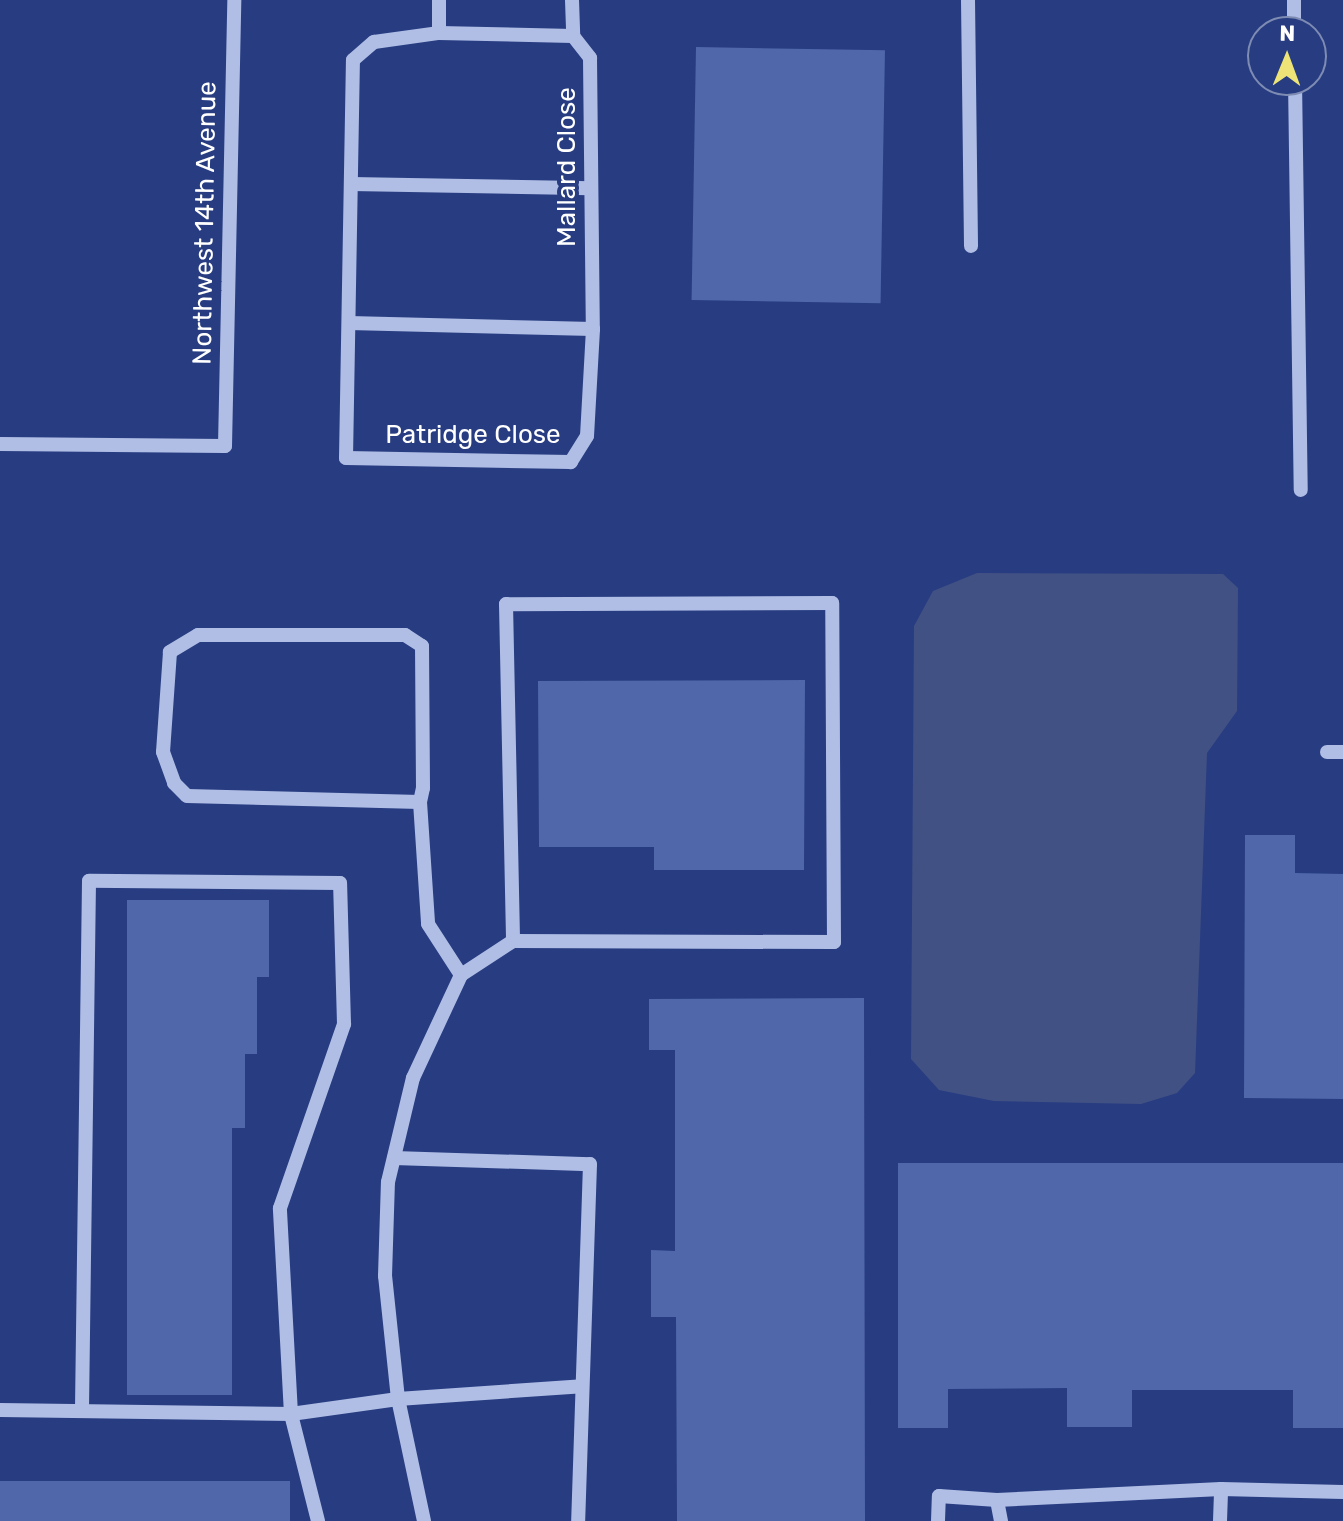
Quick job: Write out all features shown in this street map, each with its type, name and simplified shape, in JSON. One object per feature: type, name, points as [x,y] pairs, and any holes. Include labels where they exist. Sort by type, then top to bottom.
[{"type":"street","name":"Northwest 14th Avenue","points":[[0,444],[225,446],[234,0]]},
{"type":"street","points":[[439,0],[439,33]]},
{"type":"street","points":[[572,0],[573,36],[439,33],[374,42],[353,60],[349,323],[593,329]]},
{"type":"street","points":[[968,0],[971,246]]},
{"type":"street","name":"Mallard Close","points":[[573,36],[590,58],[593,329],[587,436]]},
{"type":"street","points":[[1295,96],[1301,490]]},
{"type":"street","points":[[351,184],[591,188]]},
{"type":"street","name":"Patridge Close","points":[[349,323],[346,458],[571,462],[587,436]]},
{"type":"street","points":[[424,1521],[398,1399],[385,1276],[388,1182],[413,1078],[461,975],[513,941],[834,942],[832,603],[506,604],[513,941]]},
{"type":"street","points":[[420,802],[187,796],[174,783],[163,752],[170,652],[198,635],[405,635],[422,646],[423,788],[420,802],[428,924],[461,975]]},
{"type":"street","points":[[1327,752],[1343,752]]},
{"type":"street","points":[[82,1411],[89,881],[340,883],[344,1024],[280,1208],[291,1414],[318,1521]]},
{"type":"street","points":[[394,1158],[590,1164],[578,1521]]},
{"type":"street","points":[[0,1410],[291,1414],[398,1399],[582,1386]]},
{"type":"street","points":[[1220,1521],[1221,1489]]},
{"type":"street","points":[[938,1521],[939,1496],[997,1500],[1221,1489],[1343,1492]]},
{"type":"street","points":[[997,1500],[1001,1521]]},
{"type":"water","points":[[977,573],[1223,574],[1238,588],[1237,711],[1207,753],[1195,1073],[1177,1093],[1141,1104],[994,1101],[939,1090],[911,1059],[914,626],[933,591]]},
{"type":"building","points":[[696,47],[885,50],[881,303],[692,300]]},
{"type":"building","points":[[805,680],[804,870],[654,870],[654,847],[539,847],[538,681]]},
{"type":"building","points":[[1245,835],[1295,835],[1295,873],[1343,874],[1343,1099],[1244,1098]]},
{"type":"building","points":[[127,900],[269,900],[269,977],[257,977],[257,1054],[245,1054],[245,1128],[232,1128],[232,1395],[127,1395]]},
{"type":"building","points":[[864,998],[865,1521],[677,1521],[676,1317],[651,1317],[651,1250],[675,1251],[675,1050],[649,1050],[649,999]]},
{"type":"building","points":[[898,1163],[1343,1163],[1343,1428],[1293,1428],[1293,1390],[1132,1390],[1132,1427],[1067,1427],[1067,1388],[948,1389],[948,1428],[898,1428]]},
{"type":"building","points":[[0,1481],[290,1481],[290,1521],[0,1521]]}]
